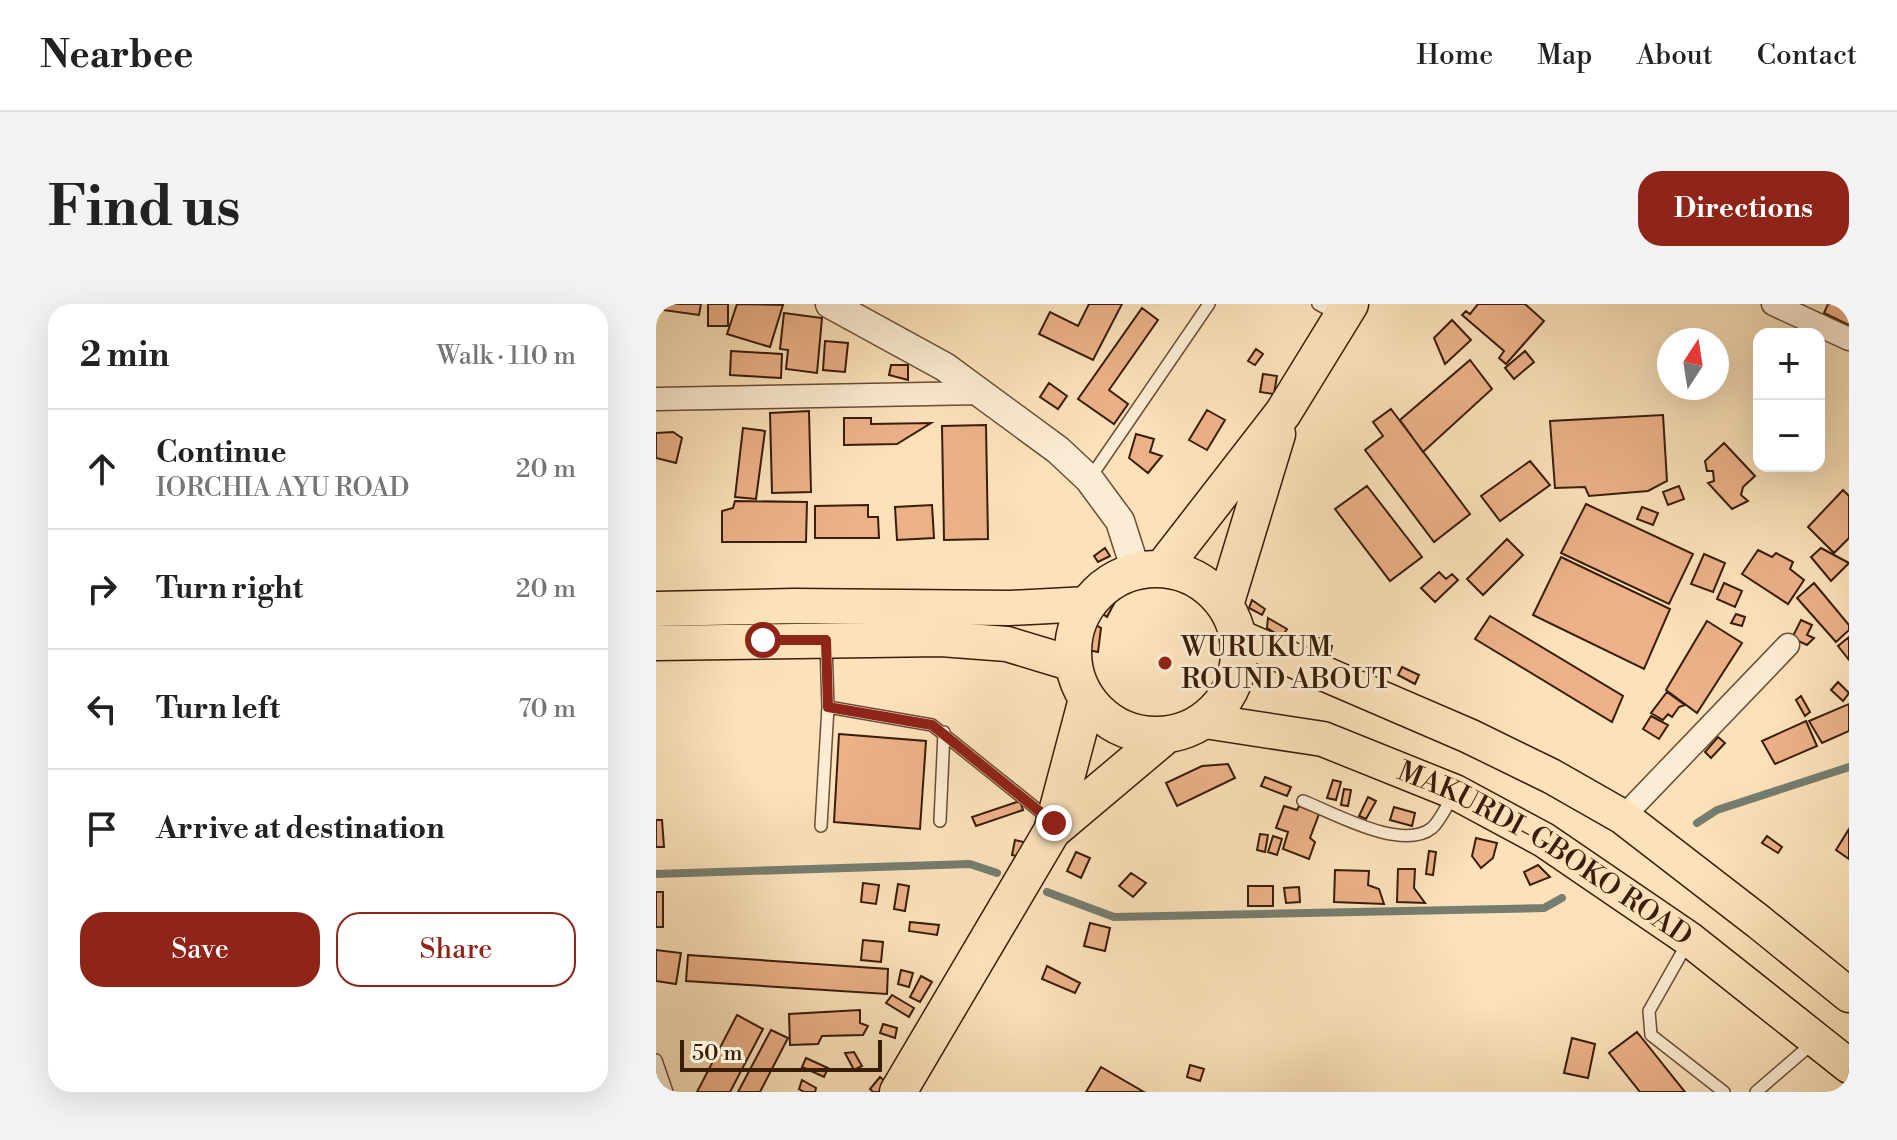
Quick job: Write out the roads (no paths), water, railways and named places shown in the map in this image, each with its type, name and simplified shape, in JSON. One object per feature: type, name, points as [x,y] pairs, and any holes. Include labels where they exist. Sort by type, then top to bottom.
[{"type":"highway","points":[[1225,605],[1283,413],[1336,308]]},
{"type":"highway","points":[[1149,570],[1283,413]]},
{"type":"highway","points":[[1149,570],[1187,575],[1208,587],[1225,605],[1239,637],[1240,661],[1234,685],[1222,705],[1205,721],[1166,735],[1143,735],[1122,728],[1102,716],[1078,683],[1073,664],[1073,643],[1078,623],[1088,604],[1109,583],[1149,570]]},
{"type":"highway","points":[[898,1092],[1053,827],[1087,699]]},
{"type":"highway","points":[[1053,827],[1166,735]]},
{"type":"main road","points":[[656,609],[793,606],[1010,608],[1088,604]]},
{"type":"main road","points":[[1239,637],[1469,736],[1551,776],[1623,817],[1849,995]]},
{"type":"main road","points":[[656,643],[941,639],[1007,644],[1073,664]]},
{"type":"main road","name":"MAKURDI-GBOKO ROAD","points":[[1205,721],[1323,739],[1455,792],[1544,840],[1689,939],[1849,1066]]},
{"type":"street","points":[[830,304],[945,367],[1058,450],[1089,479],[1120,521],[1149,570]]},
{"type":"street","points":[[1773,304],[1849,339]]},
{"type":"street","points":[[656,399],[981,393]]},
{"type":"street","points":[[1623,817],[1788,645]]},
{"type":"lane","points":[[1089,479],[1209,304]]},
{"type":"lane","points":[[821,826],[828,707],[826,640]]},
{"type":"lane","points":[[828,707],[932,725],[1053,827]]},
{"type":"lane","points":[[940,821],[944,732]]},
{"type":"lane","points":[[1303,801],[1387,836],[1412,835],[1432,828],[1455,792]]},
{"type":"lane","points":[[1689,939],[1649,1011],[1651,1035],[1724,1092]]},
{"type":"lane","points":[[1756,1092],[1817,1039]]},
{"type":"lane","points":[[656,1060],[667,1092]]},
{"type":"waterway","points":[[1697,823],[1717,810],[1849,767]]},
{"type":"waterway","points":[[656,874],[970,864],[997,873]]},
{"type":"waterway","points":[[1047,892],[1114,917],[1544,908],[1562,898]]},
{"type":"place","name":"WURUKUM ROUND ABOUT","points":[[1165,663]]}]
